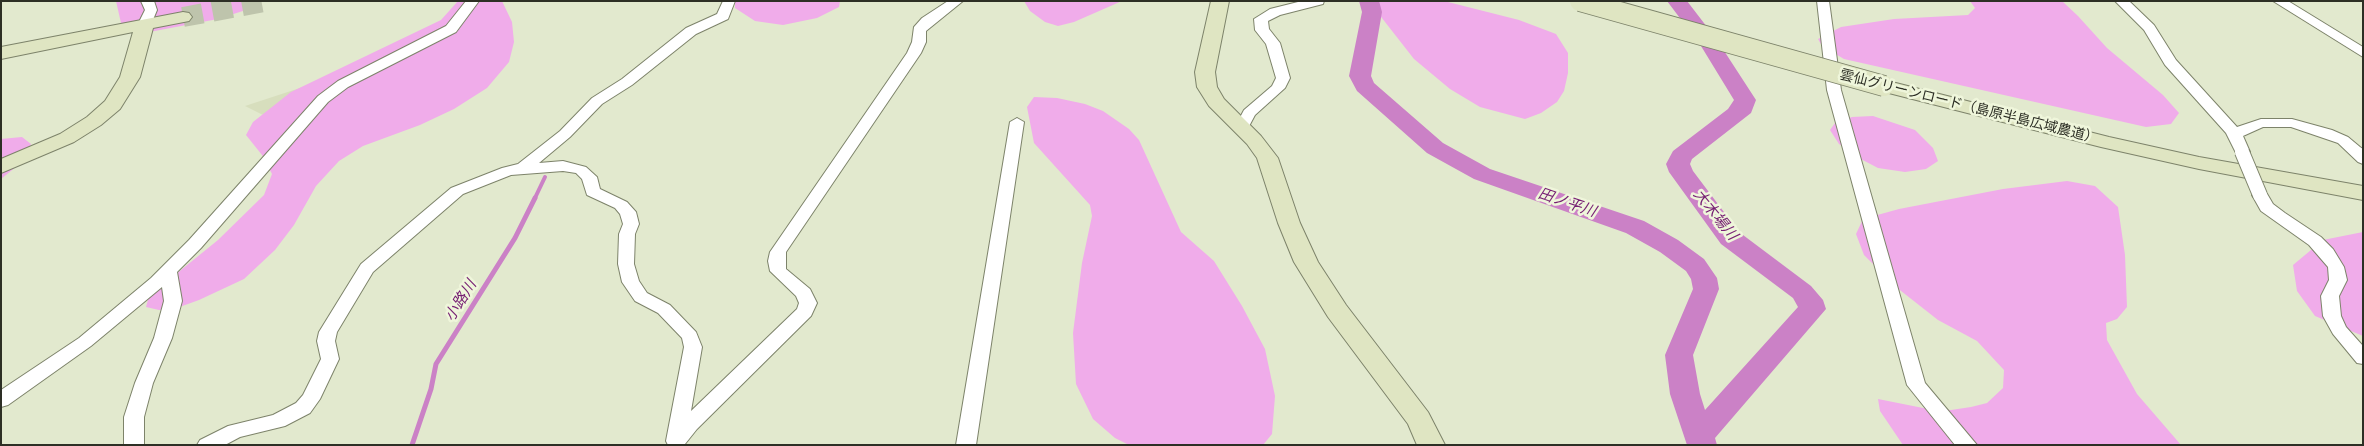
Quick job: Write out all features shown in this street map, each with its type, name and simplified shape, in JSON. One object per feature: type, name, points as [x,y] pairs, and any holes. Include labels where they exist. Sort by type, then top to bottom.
[{"type":"street","points":[[1,168],[67,138],[94,121],[113,105],[130,78],[138,25],[151,10],[147,1]]},
{"type":"street","points":[[1,400],[115,319],[168,270],[195,244],[323,99],[343,84],[451,29],[473,1]]},
{"type":"street","points":[[523,168],[565,134],[597,101],[627,82],[691,31],[723,16],[729,1]]},
{"type":"street","points":[[675,443],[690,424],[804,312],[808,303],[804,294],[778,271],[776,262],[778,252],[914,53],[919,42],[919,30],[927,21],[957,1]]},
{"type":"street","points":[[1220,1],[1205,72],[1207,87],[1216,102],[1242,126],[1266,158],[1289,223],[1306,262],[1337,311],[1419,419],[1431,445]]},
{"type":"street","points":[[1242,126],[1249,113],[1278,88],[1283,78],[1273,43],[1262,30],[1261,19],[1275,12],[1318,1]]},
{"type":"street","name":"雲仙グリーンロード（島原半島広域農道）","points":[[1580,1],[1884,86],[2108,143],[2199,163],[2363,192]]},
{"type":"street","points":[[1823,1],[1834,90],[1916,385],[1967,445]]},
{"type":"street","points":[[2121,1],[2149,28],[2170,62],[2216,115],[2234,131],[2260,195],[2273,212],[2315,241],[2328,253],[2336,267],[2338,280],[2330,296],[2332,316],[2339,330],[2363,358]]},
{"type":"street","points":[[2280,1],[2363,53]]},
{"type":"street","points":[[1,53],[183,17]]},
{"type":"street","points":[[966,445],[1018,122]]},
{"type":"street","points":[[2234,131],[2241,132],[2261,124],[2292,123],[2327,133],[2343,140],[2363,160]]},
{"type":"street","points":[[207,445],[235,430],[278,421],[303,408],[311,399],[330,359],[326,341],[328,332],[367,268],[457,191],[473,183],[523,168],[562,166],[581,170],[589,177],[593,192],[621,204],[628,212],[631,224],[627,234],[626,264],[631,282],[641,297],[664,309],[690,336],[692,347],[675,443]]},
{"type":"street","points":[[134,445],[134,416],[173,301],[168,270]]},
{"type":"shaded area","points":[[116,1],[260,1],[249,9],[218,19],[139,34],[121,23]]},
{"type":"shaded area","points":[[458,1],[502,1],[512,22],[514,42],[509,62],[487,88],[454,109],[420,125],[363,146],[339,161],[316,186],[294,225],[275,250],[244,279],[199,300],[174,309],[159,310],[146,307],[149,296],[218,240],[264,195],[272,174],[262,155],[246,135],[253,122],[291,92],[441,20]]},
{"type":"shaded area","points":[[735,1],[840,1],[839,7],[817,18],[783,25],[755,21],[735,8]]},
{"type":"shaded area","points":[[1024,1],[1122,1],[1074,22],[1058,26],[1045,22],[1030,11]]},
{"type":"shaded area","points":[[1372,1],[1444,1],[1519,20],[1556,34],[1568,53],[1568,73],[1564,91],[1557,102],[1541,113],[1525,119],[1480,107],[1450,89],[1414,59],[1378,13]]},
{"type":"shaded area","points":[[1970,1],[2062,1],[2107,48],[2163,95],[2179,113],[2171,124],[2146,127],[1844,59],[1822,46],[1818,39],[1841,27],[1894,19],[1968,15],[1975,8]]},
{"type":"shaded area","points":[[306,86],[269,118],[245,106]]},
{"type":"shaded area","points":[[1034,97],[1057,98],[1085,104],[1103,111],[1129,129],[1139,140],[1181,232],[1214,261],[1242,306],[1265,349],[1275,396],[1272,434],[1263,445],[1129,445],[1115,438],[1093,419],[1076,384],[1073,333],[1082,263],[1092,216],[1090,205],[1034,143],[1027,107]]},
{"type":"shaded area","points":[[1873,116],[1915,130],[1933,148],[1938,161],[1926,169],[1905,172],[1878,168],[1855,156],[1839,144],[1830,130],[1835,123],[1852,117]]},
{"type":"shaded area","points":[[22,137],[31,144],[22,162],[1,179],[1,139]]},
{"type":"shaded area","points":[[2067,181],[2095,186],[2118,207],[2125,255],[2127,307],[2117,319],[2106,323],[2107,340],[2137,394],[2181,445],[1903,445],[1880,411],[1878,399],[1923,408],[1951,410],[1971,407],[1987,403],[2003,388],[2004,370],[1977,341],[1938,320],[1896,287],[1864,255],[1856,234],[1863,219],[1899,209],[2003,189]]},
{"type":"shaded area","points":[[2363,232],[2363,336],[2315,316],[2297,291],[2293,265],[2323,240]]},
{"type":"waterway","name":"田ノ平川","points":[[1369,1],[1372,12],[1360,76],[1365,86],[1435,148],[1482,174],[1635,227],[1669,246],[1695,265],[1704,278],[1706,289],[1679,355],[1685,394],[1699,436]]},
{"type":"waterway","name":"大木場川","points":[[1677,1],[1710,44],[1745,100],[1743,108],[1681,156],[1678,164],[1681,172],[1730,238],[1802,292],[1810,300],[1812,309],[1699,436]]},
{"type":"waterway","name":"小路川","points":[[534,200],[545,177]]},
{"type":"waterway","name":"小路川","points":[[412,445],[431,389],[436,364],[515,238],[534,200]]},
{"type":"waterway","points":[[1699,436],[1702,445]]},
{"type":"tunnel","points":[[183,17],[270,1]]}]
